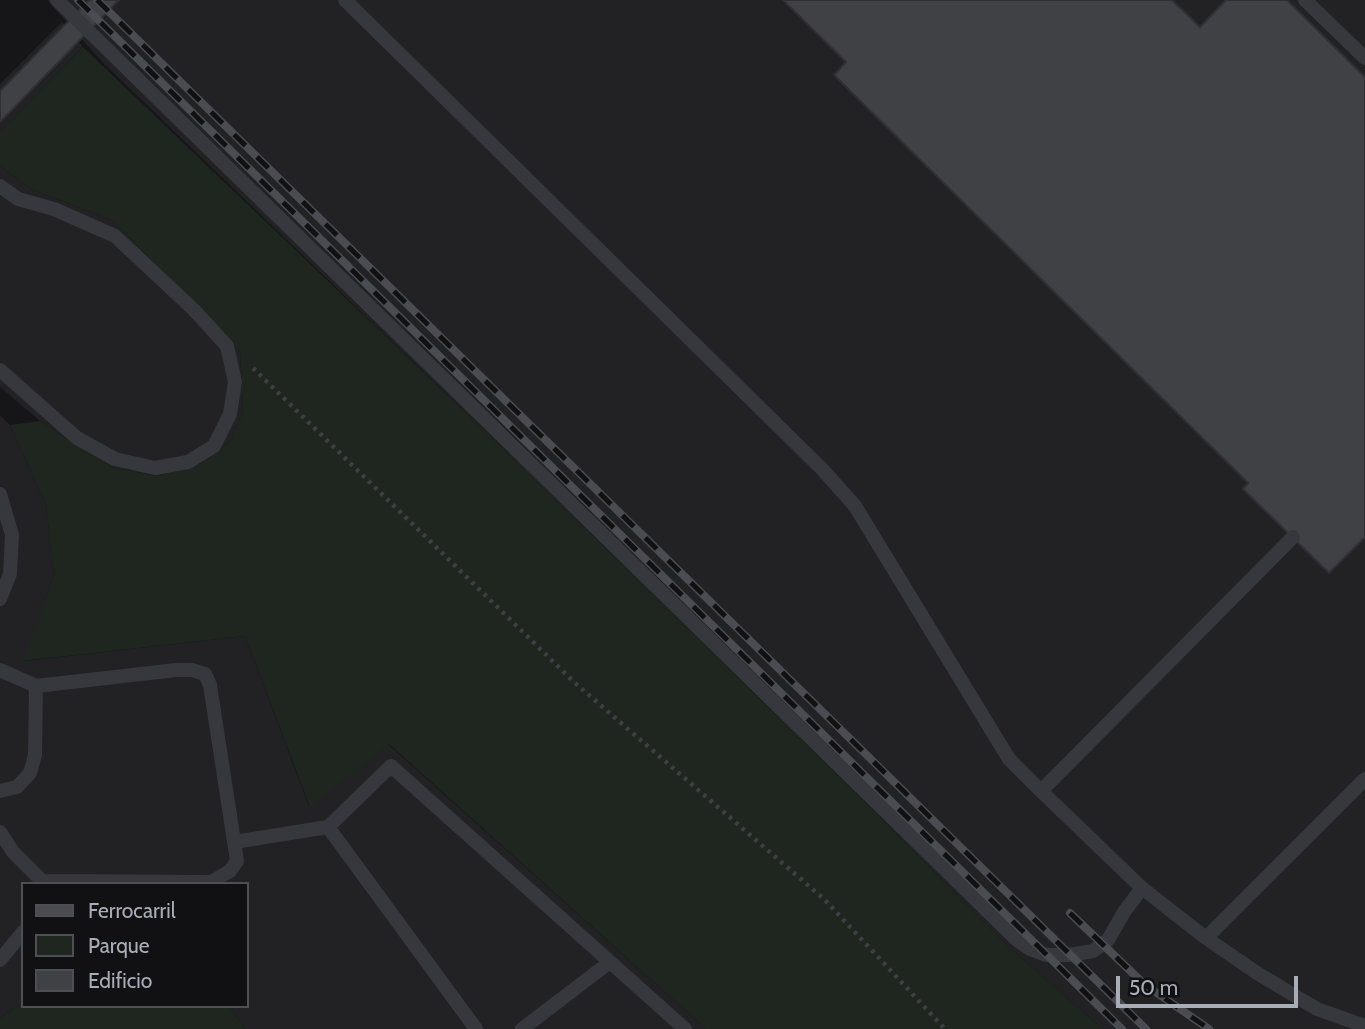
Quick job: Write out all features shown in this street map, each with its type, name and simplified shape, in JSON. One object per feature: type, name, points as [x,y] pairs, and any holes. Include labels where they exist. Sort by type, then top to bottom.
[{"type":"lane","points":[[57,0],[1017,940],[1046,955],[1069,956],[1093,951],[1108,940],[1142,888]]},
{"type":"lane","points":[[345,0],[822,468],[855,506],[1009,759],[1142,888],[1206,938],[1317,1009],[1365,1026]]},
{"type":"lane","points":[[1305,0],[1365,58]]},
{"type":"lane","points":[[0,186],[18,200],[54,209],[115,236],[194,310],[227,346],[235,382],[230,414],[214,446],[188,462],[155,468],[115,459],[77,438],[0,370]]},
{"type":"lane","points":[[0,494],[12,535],[10,574],[0,599]]},
{"type":"lane","points":[[1041,791],[1293,537]]},
{"type":"lane","points":[[0,670],[36,686],[176,670],[192,670],[205,674],[210,685],[237,862],[222,877],[211,882],[42,882],[13,852],[0,832]]},
{"type":"lane","points":[[0,790],[17,786],[30,773],[35,755],[36,686]]},
{"type":"lane","points":[[234,842],[328,827],[391,766],[685,1029]]},
{"type":"lane","points":[[1206,938],[1365,779]]},
{"type":"lane","points":[[328,827],[476,1029]]},
{"type":"lane","points":[[0,960],[21,934]]},
{"type":"lane","points":[[522,1029],[610,962]]},
{"type":"path","points":[[253,368],[575,683],[825,900],[945,1029]]},
{"type":"shaded area","points":[[47,0],[1365,0],[1365,1029],[1103,1029],[1009,947],[871,808],[485,431],[103,63]]},
{"type":"shaded area","points":[[62,22],[83,47],[0,132],[0,84]]},
{"type":"shaded area","points":[[0,166],[33,190],[112,220],[240,352],[243,411],[231,441],[202,463],[157,476],[110,467],[40,421],[0,387]]},
{"type":"shaded area","points":[[0,415],[10,425],[46,505],[54,575],[24,661],[245,636],[309,806],[388,744],[706,1029],[245,1029],[230,1008],[248,1008],[248,882],[21,882],[21,1003],[0,1018]]},
{"type":"green space","points":[[83,47],[485,431],[871,808],[1009,947],[1103,1029],[706,1029],[389,744],[310,807],[245,636],[23,661],[54,575],[46,505],[10,425],[40,421],[110,467],[157,476],[202,463],[231,441],[243,411],[240,352],[112,220],[33,190],[0,166],[0,132]]},
{"type":"green space","points":[[21,1003],[21,1008],[230,1008],[245,1029],[0,1029],[0,1018]]},
{"type":"building","points":[[89,0],[119,0],[0,122],[0,91]]},
{"type":"building","points":[[783,0],[1172,0],[1200,27],[1226,0],[1287,0],[1365,77],[1365,537],[1329,573],[1243,489],[1248,483],[834,75],[846,62]]},
{"type":"railway","points":[[78,0],[1122,1029]]},
{"type":"railway","points":[[97,0],[1146,1029]]},
{"type":"railway","points":[[1070,913],[1144,984],[1209,1029]]}]
